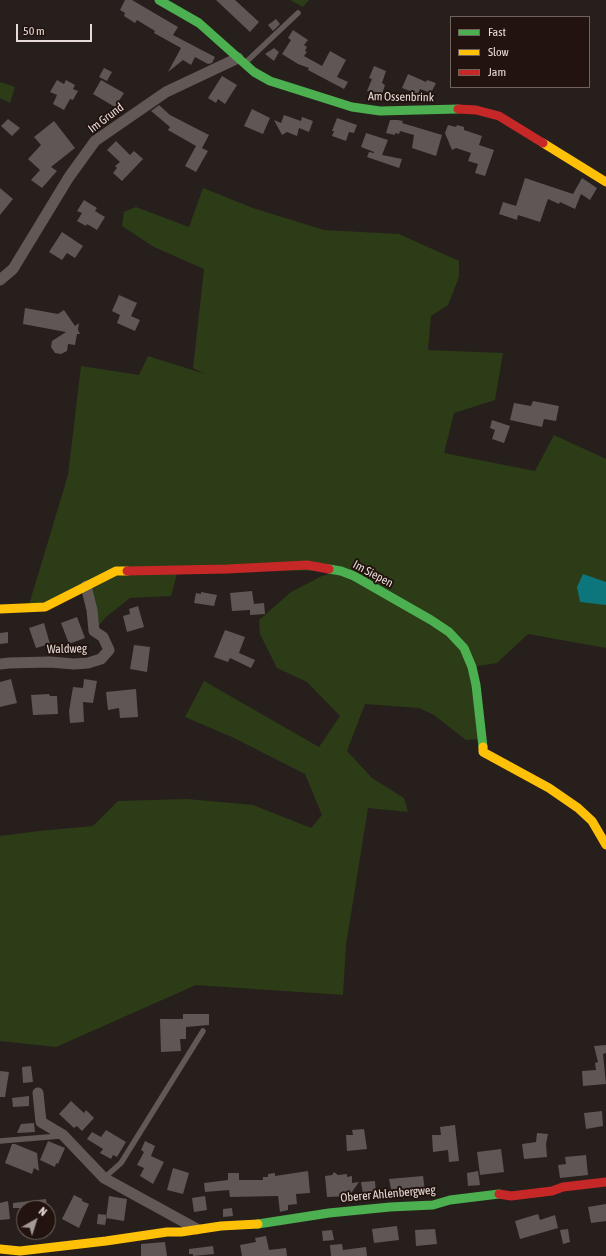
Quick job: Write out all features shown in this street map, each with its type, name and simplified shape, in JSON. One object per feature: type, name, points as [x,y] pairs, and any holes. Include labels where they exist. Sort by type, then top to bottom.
[{"type":"street","name":"Am Ossenbrink","points":[[159,0],[200,23],[254,72],[270,81],[352,107],[380,111],[476,110],[499,116],[606,182]]},
{"type":"street","name":"Im Grund","points":[[0,280],[13,269],[68,177],[95,141],[166,92],[241,61]]},
{"type":"street","name":"Im Siepen","points":[[0,609],[45,607],[116,572],[307,565],[341,571],[354,576],[432,620],[449,632],[464,648],[472,667],[476,685],[483,752],[549,788],[578,808],[592,821],[606,845]]},
{"type":"street","name":"Waldweg","points":[[0,664],[50,662],[74,664],[88,663],[101,659],[109,650],[103,637],[94,632],[92,610],[86,586]]},
{"type":"street","points":[[38,1093],[41,1122],[63,1136],[104,1178],[197,1230]]},
{"type":"street","name":"Oberer Ahlenbergweg","points":[[0,1249],[20,1251],[167,1232],[181,1232],[244,1224],[259,1224],[329,1213],[390,1207],[433,1205],[450,1200],[498,1194],[511,1196],[552,1191],[563,1187],[606,1182]]},
{"type":"lane","points":[[241,61],[298,13]]},
{"type":"lane","points":[[104,1178],[121,1163],[203,1031]]},
{"type":"lane","points":[[0,1141],[63,1136]]},
{"type":"green space","points":[[290,0],[309,0],[303,7]]},
{"type":"green space","points":[[0,82],[15,87],[10,103],[0,98]]},
{"type":"green space","points":[[203,188],[253,208],[324,230],[399,234],[459,261],[459,277],[448,305],[431,316],[428,350],[503,353],[495,400],[454,413],[444,453],[535,471],[554,435],[606,459],[606,648],[528,634],[497,663],[472,667],[481,739],[466,740],[434,715],[419,708],[365,704],[347,751],[372,778],[404,798],[408,812],[368,808],[346,945],[343,995],[196,985],[56,1047],[0,1041],[0,836],[93,826],[118,801],[187,799],[253,805],[311,828],[322,815],[305,774],[232,737],[185,717],[204,681],[319,747],[340,716],[307,682],[277,668],[260,634],[259,620],[291,592],[322,576],[340,571],[178,570],[171,596],[130,598],[106,617],[94,631],[86,589],[28,608],[68,475],[81,366],[139,375],[148,356],[205,374],[193,368],[204,269],[154,247],[122,226],[124,212],[136,207],[189,227]]},
{"type":"water","points":[[583,574],[606,582],[606,605],[580,602],[577,587]]},
{"type":"building","points":[[125,0],[132,0],[178,27],[173,35],[215,57],[212,63],[208,64],[195,57],[191,65],[183,60],[168,72],[181,48],[154,33],[155,31],[137,20],[135,23],[124,16],[125,13],[120,10]]},
{"type":"building","points":[[216,0],[235,0],[259,22],[250,32]]},
{"type":"building","points":[[276,19],[280,24],[273,31],[268,25]]},
{"type":"building","points":[[293,30],[308,40],[304,45],[307,47],[305,51],[307,52],[304,56],[322,66],[330,51],[346,60],[337,77],[348,82],[344,89],[282,54],[291,40],[288,38]]},
{"type":"building","points":[[274,48],[279,52],[274,61],[265,54]]},
{"type":"building","points":[[374,66],[386,71],[382,83],[385,85],[381,97],[367,91],[372,79],[369,78]]},
{"type":"building","points":[[104,68],[112,72],[107,81],[99,77]]},
{"type":"building","points":[[408,74],[426,82],[427,80],[436,83],[431,93],[420,89],[418,94],[402,88]]},
{"type":"building","points":[[222,76],[237,85],[225,104],[218,99],[216,103],[208,98]]},
{"type":"building","points":[[57,80],[64,84],[66,80],[75,85],[73,89],[78,91],[73,100],[70,99],[64,110],[53,104],[57,95],[50,92]]},
{"type":"building","points":[[101,80],[124,93],[115,107],[93,94]]},
{"type":"building","points":[[159,105],[170,115],[209,135],[202,148],[208,151],[196,172],[185,166],[196,146],[168,130],[170,127],[151,111]]},
{"type":"building","points":[[252,109],[270,118],[263,134],[244,126]]},
{"type":"building","points":[[284,115],[301,121],[302,117],[313,121],[309,132],[299,128],[297,136],[287,132],[282,135],[274,120],[281,123]]},
{"type":"building","points":[[337,118],[357,125],[354,133],[349,132],[346,141],[332,136],[334,131],[332,131]]},
{"type":"building","points":[[8,119],[20,128],[12,136],[1,126]]},
{"type":"building","points":[[390,120],[403,121],[402,123],[442,135],[436,156],[412,148],[414,135],[400,131],[399,134],[395,133],[395,135],[386,133]]},
{"type":"building","points":[[54,121],[75,148],[51,167],[57,171],[42,188],[31,180],[40,170],[28,159],[41,145],[34,137]]},
{"type":"building","points":[[448,125],[464,127],[464,130],[482,136],[479,145],[494,150],[485,176],[475,173],[478,164],[468,161],[471,153],[456,148],[452,150],[445,133]]},
{"type":"building","points":[[366,133],[388,140],[382,155],[402,159],[399,168],[367,157],[369,152],[374,152],[361,147]]},
{"type":"building","points":[[116,141],[130,155],[134,151],[143,159],[122,181],[113,173],[117,168],[115,166],[120,162],[107,150]]},
{"type":"building","points":[[525,178],[573,194],[582,178],[597,188],[590,200],[581,194],[575,209],[560,202],[559,204],[548,199],[540,222],[518,215],[517,220],[499,214],[503,202],[516,206]]},
{"type":"building","points":[[0,188],[13,199],[0,215]]},
{"type":"building","points":[[84,200],[97,208],[95,211],[105,217],[97,230],[87,224],[86,226],[77,221],[82,213],[77,211]]},
{"type":"building","points":[[62,232],[83,246],[75,258],[67,253],[62,260],[49,252]]},
{"type":"building","points":[[119,295],[137,303],[131,316],[140,320],[135,331],[117,323],[120,315],[112,311]]},
{"type":"building","points":[[25,308],[58,314],[64,310],[75,326],[79,323],[78,330],[80,334],[77,334],[75,345],[68,344],[67,351],[61,354],[55,353],[51,347],[52,341],[66,332],[23,324]]},
{"type":"building","points":[[533,401],[559,406],[556,421],[544,419],[542,427],[510,420],[514,403],[531,406]]},
{"type":"building","points":[[492,420],[510,426],[504,443],[492,439],[495,430],[490,428]]},
{"type":"building","points":[[252,591],[254,604],[264,603],[265,614],[250,615],[250,610],[232,611],[230,593]]},
{"type":"building","points":[[201,592],[217,595],[214,606],[194,603],[196,593],[201,594]]},
{"type":"building","points":[[138,606],[144,627],[127,632],[123,616],[130,614],[129,609]]},
{"type":"building","points":[[77,617],[85,638],[69,644],[61,623]]},
{"type":"building","points":[[44,623],[50,644],[36,648],[29,628]]},
{"type":"building","points":[[225,630],[245,637],[239,653],[255,660],[251,668],[230,658],[228,662],[214,657]]},
{"type":"building","points":[[8,632],[8,643],[0,644],[0,633]]},
{"type":"building","points":[[134,645],[150,647],[147,672],[130,669]]},
{"type":"building","points":[[11,679],[17,703],[0,707],[0,682]]},
{"type":"building","points":[[84,679],[97,681],[93,703],[83,702],[84,722],[70,723],[69,711],[73,687],[83,688]]},
{"type":"building","points":[[136,689],[138,717],[120,718],[119,708],[108,710],[106,692]]},
{"type":"building","points":[[49,694],[50,696],[57,696],[58,714],[33,715],[31,695]]},
{"type":"building","points":[[183,1014],[209,1014],[209,1025],[186,1027],[186,1039],[180,1039],[181,1051],[161,1052],[160,1019],[183,1019]]},
{"type":"building","points":[[606,1045],[606,1053],[603,1054],[606,1084],[583,1086],[582,1071],[596,1070],[595,1063],[598,1062],[594,1046]]},
{"type":"building","points":[[31,1066],[33,1082],[23,1083],[22,1067]]},
{"type":"building","points":[[0,1071],[9,1072],[5,1097],[0,1097]]},
{"type":"building","points":[[29,1096],[29,1106],[13,1107],[12,1098]]},
{"type":"building","points":[[71,1101],[84,1113],[86,1110],[94,1118],[82,1131],[77,1126],[74,1128],[59,1114]]},
{"type":"building","points":[[602,1111],[603,1126],[586,1129],[584,1113]]},
{"type":"building","points":[[34,1123],[35,1132],[17,1133],[21,1124]]},
{"type":"building","points":[[455,1125],[459,1161],[449,1162],[448,1150],[433,1152],[432,1135],[441,1135],[440,1127]]},
{"type":"building","points":[[364,1129],[367,1149],[347,1151],[346,1135],[353,1135],[352,1130]]},
{"type":"building","points":[[106,1130],[126,1142],[117,1157],[113,1155],[111,1159],[100,1153],[103,1149],[87,1139],[92,1132],[101,1137]]},
{"type":"building","points":[[537,1133],[548,1134],[546,1144],[547,1157],[524,1159],[522,1144],[536,1142]]},
{"type":"building","points":[[48,1141],[65,1148],[58,1164],[56,1163],[55,1167],[40,1160]]},
{"type":"building","points":[[145,1141],[155,1146],[151,1156],[164,1162],[153,1184],[140,1176],[144,1168],[137,1165],[144,1152],[141,1150]]},
{"type":"building","points":[[12,1144],[37,1153],[39,1171],[34,1168],[32,1174],[5,1163]]},
{"type":"building","points":[[501,1149],[504,1172],[480,1175],[477,1152]]},
{"type":"building","points":[[586,1155],[588,1175],[560,1178],[558,1165],[566,1164],[565,1157]]},
{"type":"building","points":[[173,1168],[189,1173],[183,1194],[167,1190]]},
{"type":"building","points":[[308,1171],[310,1193],[296,1194],[297,1204],[288,1205],[288,1210],[280,1212],[278,1196],[230,1197],[229,1190],[205,1192],[204,1183],[228,1180],[228,1173],[239,1173],[239,1180],[263,1180],[263,1177],[268,1177],[268,1174],[275,1173],[275,1176]]},
{"type":"building","points":[[478,1171],[480,1185],[468,1186],[467,1173]]},
{"type":"building","points":[[334,1172],[338,1175],[347,1174],[347,1177],[352,1176],[352,1183],[359,1182],[349,1196],[327,1197],[325,1176],[332,1175]]},
{"type":"building","points":[[423,1176],[425,1191],[392,1194],[389,1179]]},
{"type":"building","points":[[375,1181],[376,1193],[363,1194],[361,1182]]},
{"type":"building","points":[[74,1195],[89,1204],[79,1228],[62,1219]]},
{"type":"building","points":[[109,1196],[127,1199],[124,1221],[106,1218]]},
{"type":"building","points":[[205,1196],[207,1210],[194,1212],[192,1198]]},
{"type":"building","points":[[8,1201],[10,1219],[0,1220],[0,1203]]},
{"type":"building","points":[[13,1203],[16,1203],[16,1208],[13,1208]]},
{"type":"building","points":[[606,1204],[606,1221],[591,1223],[588,1207]]},
{"type":"building","points":[[232,1208],[233,1216],[223,1217],[223,1209]]},
{"type":"building","points":[[98,1214],[107,1215],[105,1225],[97,1224]]},
{"type":"building","points":[[538,1214],[540,1220],[555,1215],[558,1228],[520,1239],[515,1221]]},
{"type":"building","points":[[397,1226],[399,1240],[374,1243],[372,1229]]},
{"type":"building","points":[[435,1229],[437,1244],[416,1246],[415,1230]]},
{"type":"building","points":[[568,1229],[570,1242],[563,1244],[560,1230]]},
{"type":"building","points":[[332,1230],[334,1240],[323,1241],[322,1231]]},
{"type":"building","points":[[266,1236],[269,1250],[286,1248],[287,1256],[242,1256],[240,1245],[256,1242],[255,1238]]},
{"type":"building","points":[[165,1242],[167,1256],[141,1256],[141,1244]]},
{"type":"building","points":[[342,1244],[343,1250],[366,1247],[367,1256],[331,1256],[330,1245]]},
{"type":"building","points":[[213,1246],[214,1254],[193,1256],[193,1254],[189,1254],[189,1249]]},
{"type":"traffic: fast","points":[[159,0],[199,23],[254,72],[270,81],[352,107],[380,111],[458,109]]},
{"type":"traffic: fast","points":[[329,569],[341,571],[354,576],[431,620],[449,632],[464,648],[472,667],[476,685],[483,747]]},
{"type":"traffic: fast","points":[[258,1224],[329,1213],[390,1207],[433,1205],[450,1200],[499,1194]]},
{"type":"traffic: slow","points":[[543,143],[606,182]]},
{"type":"traffic: slow","points":[[0,609],[45,607],[116,571],[127,571]]},
{"type":"traffic: slow","points":[[483,747],[483,752],[549,788],[578,808],[592,821],[606,845]]},
{"type":"traffic: slow","points":[[0,1249],[20,1251],[167,1232],[181,1232],[221,1226],[258,1224]]},
{"type":"traffic: jam","points":[[458,109],[476,110],[499,116],[543,143]]},
{"type":"traffic: jam","points":[[127,571],[227,569],[307,565],[329,569]]},
{"type":"traffic: jam","points":[[499,1194],[511,1196],[552,1191],[563,1187],[606,1182]]}]
